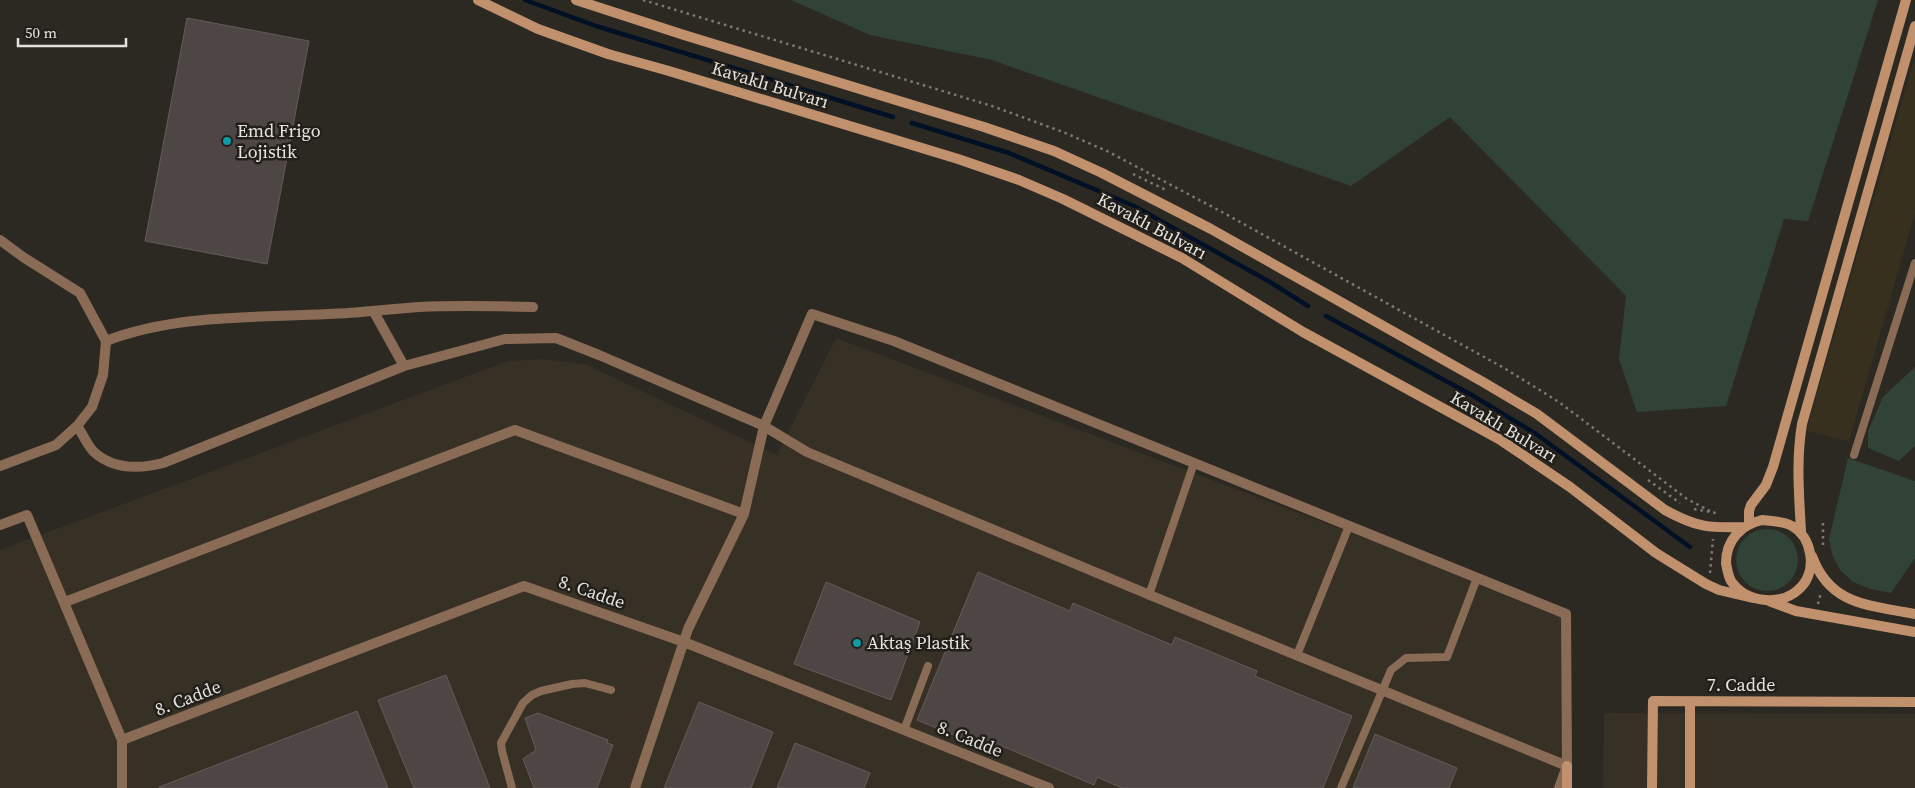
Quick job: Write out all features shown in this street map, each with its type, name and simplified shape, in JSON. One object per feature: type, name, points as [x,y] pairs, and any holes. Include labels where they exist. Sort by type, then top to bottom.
[{"type":"main road","name":"Kavaklı Bulvarı","points":[[478,0],[538,29],[608,54],[670,70],[958,159],[1019,180],[1064,199],[1182,258],[1303,332],[1499,439],[1570,487],[1656,553],[1706,584],[1719,590],[1753,598]]},
{"type":"main road","name":"Kavaklı Bulvarı","points":[[576,0],[684,36],[984,127],[1054,151],[1102,172],[1211,229],[1537,414],[1665,510],[1687,522],[1714,528],[1747,525]]},
{"type":"main road","points":[[1747,525],[1748,511],[1766,485],[1773,467],[1906,0]]},
{"type":"main road","points":[[1801,531],[1798,484],[1799,446],[1802,424],[1915,26]]},
{"type":"main road","points":[[1915,614],[1844,597],[1828,585],[1816,566],[1807,541],[1801,531],[1790,524],[1762,520],[1747,525],[1739,531],[1731,542],[1726,555],[1731,581],[1753,598],[1796,610],[1915,632]]},
{"type":"main road","points":[[1768,601],[1782,599],[1794,593],[1803,585],[1808,574],[1810,550]]},
{"type":"main road","name":"7. Cadde","points":[[1652,788],[1653,701],[1915,702]]},
{"type":"main road","points":[[1690,702],[1690,788]]},
{"type":"main road","points":[[1567,766],[1567,788]]},
{"type":"street","points":[[0,240],[80,293],[106,340],[103,375],[92,407],[77,426],[56,445],[0,466]]},
{"type":"street","points":[[106,340],[149,327],[197,320],[374,312],[418,307],[470,305],[533,306]]},
{"type":"street","points":[[374,312],[404,366]]},
{"type":"street","points":[[635,788],[688,629],[744,514],[764,426],[812,314],[894,341],[1566,614],[1567,766],[1559,788]]},
{"type":"street","points":[[77,426],[94,452],[110,462],[145,468],[163,463],[404,366],[504,339],[556,338],[764,426],[807,452],[1149,595],[1567,766]]},
{"type":"street","points":[[64,602],[515,430],[744,514]]},
{"type":"street","points":[[0,525],[27,515],[122,740],[122,788]]},
{"type":"street","name":"8. Cadde","points":[[122,740],[524,586],[684,642],[1049,788]]},
{"type":"lane","points":[[1854,455],[1915,263]]},
{"type":"lane","points":[[1149,595],[1194,463]]},
{"type":"lane","points":[[1297,655],[1349,526]]},
{"type":"lane","points":[[1340,788],[1391,670],[1406,658],[1447,658],[1477,578]]},
{"type":"lane","points":[[904,730],[928,666]]},
{"type":"lane","points":[[512,788],[501,743],[523,703],[540,691],[572,684],[585,683],[611,690]]},
{"type":"path","points":[[1823,524],[1823,552]]},
{"type":"path","points":[[1710,577],[1714,535]]},
{"type":"path","points":[[1817,606],[1822,591]]},
{"type":"shaded area","points":[[1915,57],[1915,213],[1849,441],[1806,431]]},
{"type":"shaded area","points":[[836,338],[1566,614],[1566,788],[0,788],[0,550],[508,361],[543,359],[585,364],[777,455]]},
{"type":"shaded area","points":[[1604,713],[1915,714],[1915,788],[1603,788]]},
{"type":"green space","points":[[791,0],[1878,0],[1808,221],[1784,219],[1726,406],[1637,412],[1619,359],[1626,296],[1450,117],[1351,186],[992,60],[870,35]]},
{"type":"green space","points":[[1915,367],[1915,446],[1899,461],[1868,448],[1868,431],[1883,397]]},
{"type":"green space","points":[[1848,458],[1915,481],[1915,558],[1891,593],[1871,589],[1853,582],[1840,570],[1832,554],[1829,539]]},
{"type":"green space","points":[[1767,529],[1779,531],[1789,538],[1796,548],[1798,560],[1796,572],[1789,582],[1779,589],[1767,591],[1755,589],[1745,582],[1738,572],[1736,560],[1738,548],[1745,538],[1755,531]]},
{"type":"building","name":"Emd Frigo Lojistik","points":[[187,18],[309,41],[267,264],[145,241]]},
{"type":"building","points":[[978,572],[1070,611],[1073,603],[1172,645],[1175,637],[1257,671],[1255,676],[1352,716],[1323,788],[1122,788],[1097,777],[1094,785],[1002,746],[999,754],[917,720]]},
{"type":"building","name":"Aktaş Plastik","points":[[826,582],[920,622],[891,700],[794,664]]},
{"type":"building","points":[[446,675],[490,788],[414,788],[378,700]]},
{"type":"building","points":[[699,702],[773,732],[751,788],[664,788]]},
{"type":"building","points":[[357,711],[388,788],[159,788],[159,787]]},
{"type":"building","points":[[538,713],[608,740],[607,743],[613,745],[597,788],[534,788],[523,759],[536,750],[525,718]]},
{"type":"building","points":[[1375,734],[1457,768],[1449,788],[1353,788]]},
{"type":"building","points":[[795,743],[870,773],[864,788],[777,788]]},
{"type":"waterway","points":[[525,0],[596,26],[893,117]]},
{"type":"waterway","points":[[912,123],[1009,153],[1134,206],[1270,282],[1308,306]]},
{"type":"waterway","points":[[1326,316],[1470,394],[1536,434],[1690,547]]},
{"type":"place","name":"Emd Frigo Lojistik","points":[[227,141]]},
{"type":"place","name":"Aktaş Plastik","points":[[857,643]]}]
